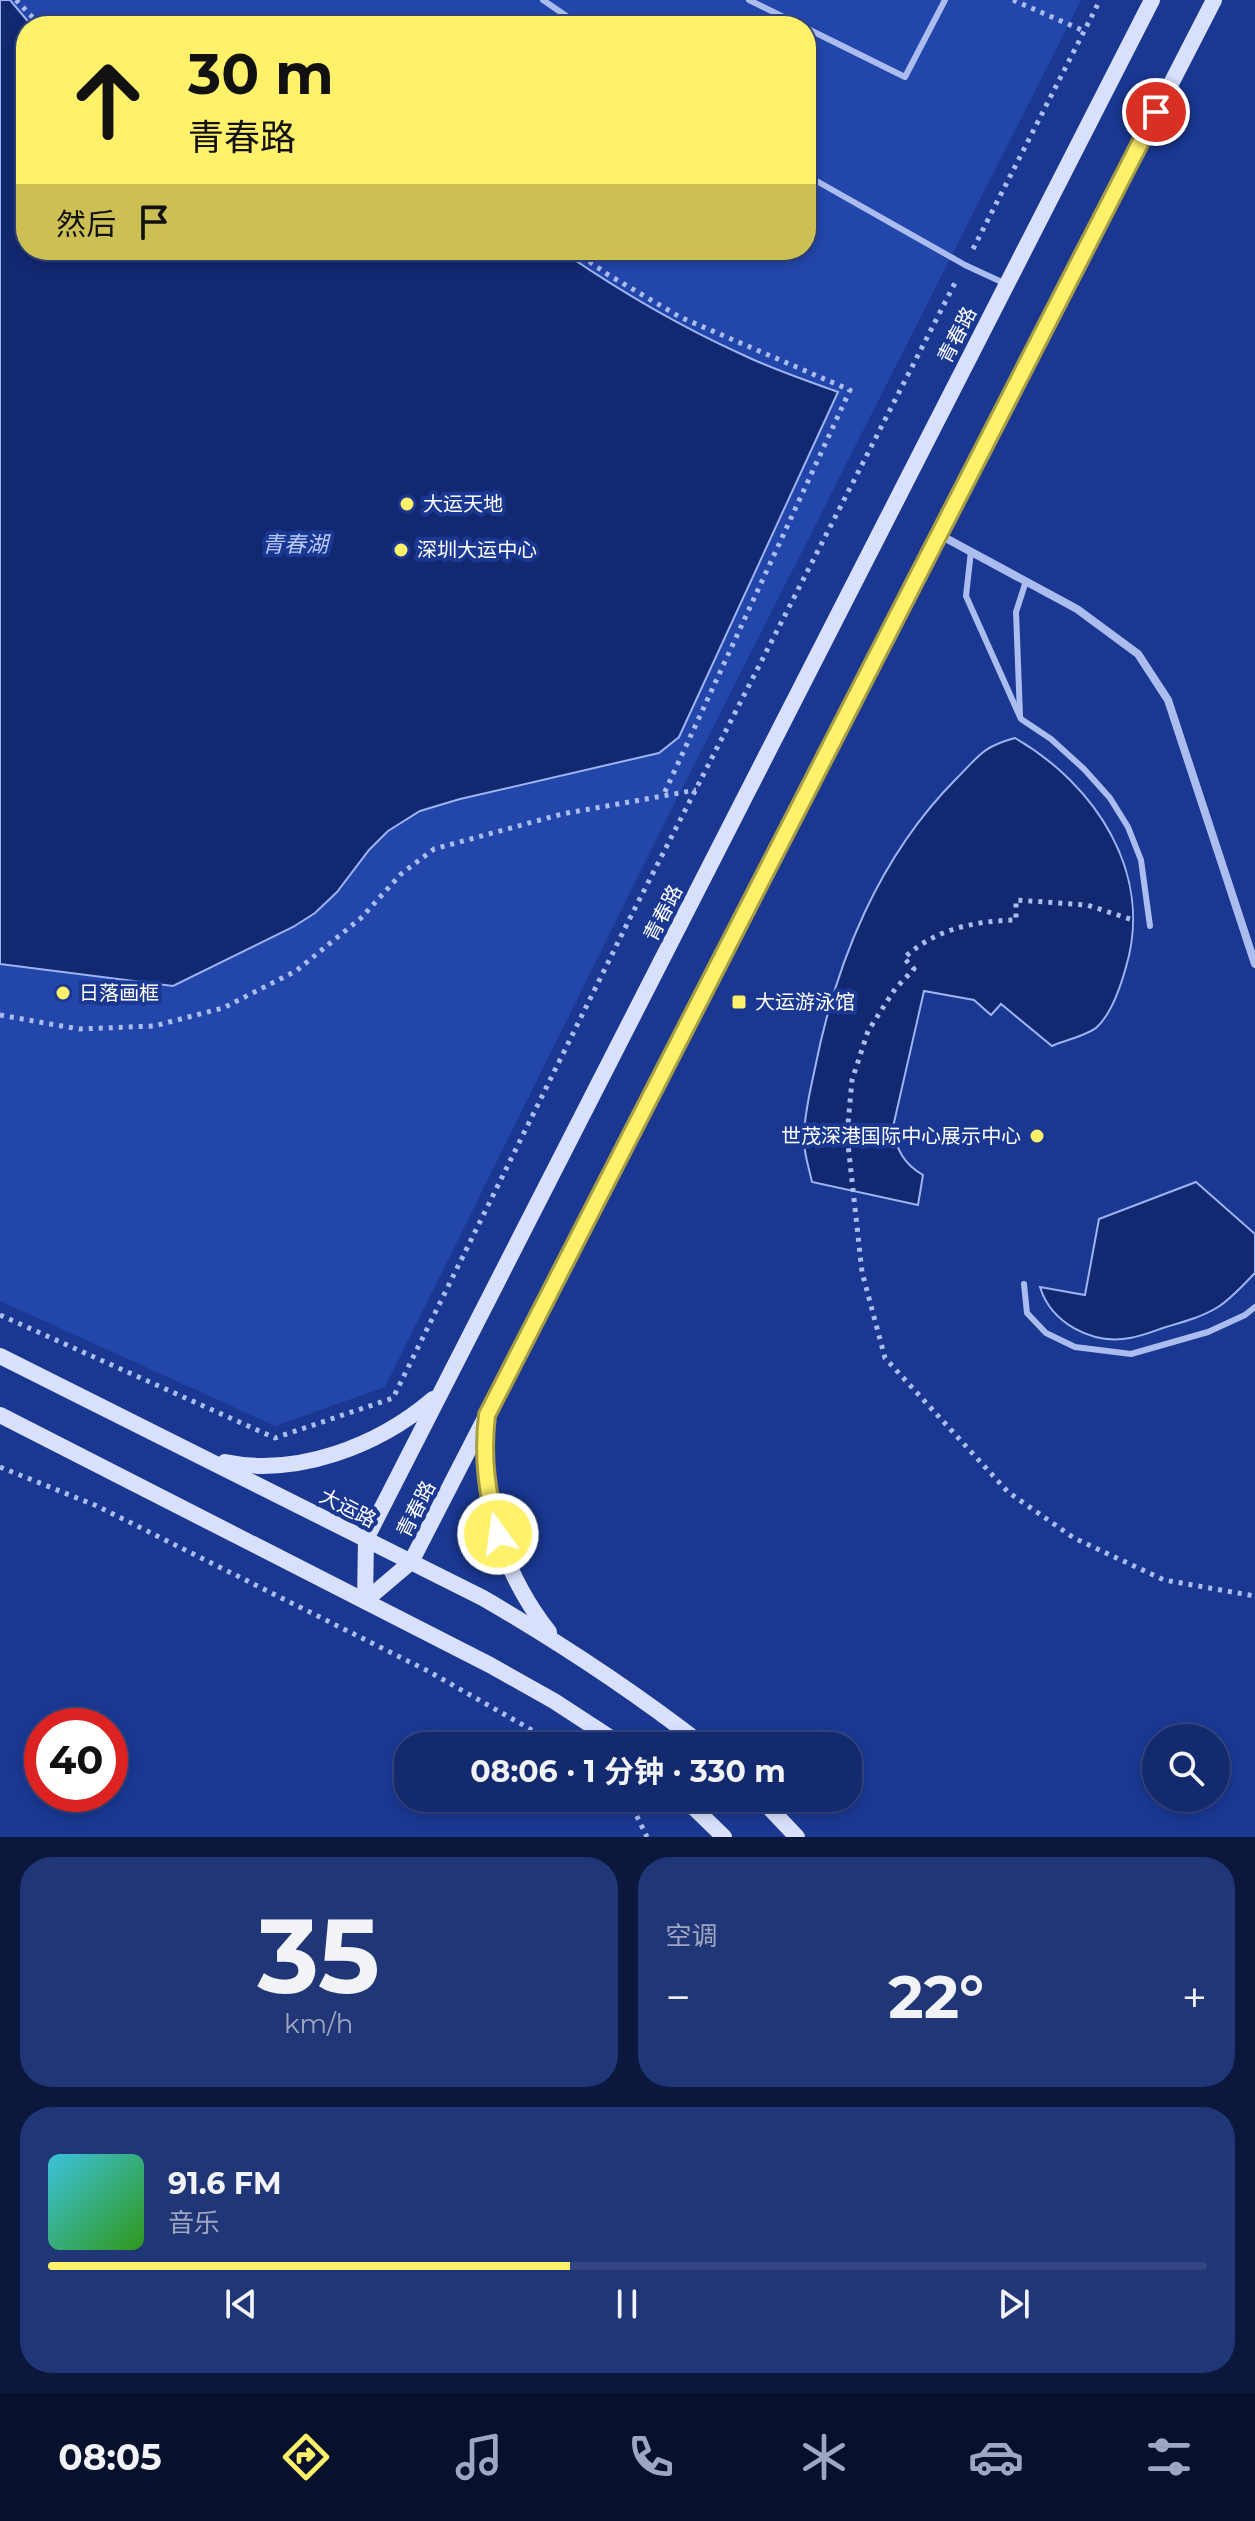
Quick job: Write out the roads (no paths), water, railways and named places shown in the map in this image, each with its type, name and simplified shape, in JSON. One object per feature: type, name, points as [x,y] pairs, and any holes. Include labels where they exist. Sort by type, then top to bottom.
[{"type":"street","name":"青春路","points":[[365,1601],[366,1539],[1152,0]]},
{"type":"street","name":"青春路","points":[[365,1601],[411,1562],[1214,0]]},
{"type":"street","points":[[939,534],[1077,609],[1138,654],[1168,700],[1255,964]]},
{"type":"street","name":"大运路","points":[[0,1356],[483,1598],[555,1639],[627,1687],[686,1732]]},
{"type":"street","points":[[204,1457],[241,1465],[275,1466],[311,1460],[345,1450],[380,1434],[414,1415],[440,1393]]},
{"type":"street","points":[[0,1415],[490,1665],[602,1732]]},
{"type":"street","points":[[487,1415],[485,1474],[498,1534],[534,1614],[555,1639]]},
{"type":"street","points":[[698,1812],[724,1837]]},
{"type":"street","points":[[773,1812],[797,1837]]},
{"type":"lane","points":[[543,0],[566,16]]},
{"type":"lane","points":[[749,0],[782,16]]},
{"type":"lane","points":[[816,33],[905,77],[945,0]]},
{"type":"lane","points":[[816,181],[965,265],[1006,284]]},
{"type":"lane","points":[[971,551],[966,596],[1021,719],[1051,739],[1110,798],[1128,827],[1141,860],[1150,926]]},
{"type":"lane","points":[[1021,719],[1016,612],[1026,581]]},
{"type":"lane","points":[[1024,1284],[1027,1313],[1046,1333],[1075,1347],[1131,1354],[1208,1332],[1255,1307]]},
{"type":"water","name":"青春湖","points":[[0,0],[10,0],[24,16],[16,16],[16,260],[575,260],[626,293],[717,343],[838,392],[679,737],[659,753],[420,811],[388,831],[337,892],[315,913],[173,986],[0,964]]},
{"type":"water","points":[[1015,738],[1044,757],[1093,806],[1111,834],[1124,865],[1132,898],[1133,932],[1115,999],[1097,1027],[1052,1046],[1001,1004],[991,1015],[974,1000],[924,991],[893,1127],[902,1156],[923,1175],[918,1205],[812,1182],[804,1140],[809,1095],[835,989],[865,912],[883,876],[929,809],[982,753]]},
{"type":"water","points":[[1196,1182],[1255,1234],[1255,1273],[1233,1295],[1199,1316],[1130,1338],[1101,1338],[1088,1334],[1075,1329],[1053,1311],[1040,1287],[1085,1295],[1099,1219]]},
{"type":"place","name":"大运天地","points":[[407,504]]},
{"type":"place","name":"深圳大运中心","points":[[401,550]]},
{"type":"place","name":"日落画框","points":[[63,993]]},
{"type":"place","name":"大运游泳馆","points":[[739,1002]]},
{"type":"place","name":"世茂深港国际中心展示中心","points":[[1037,1136]]}]
